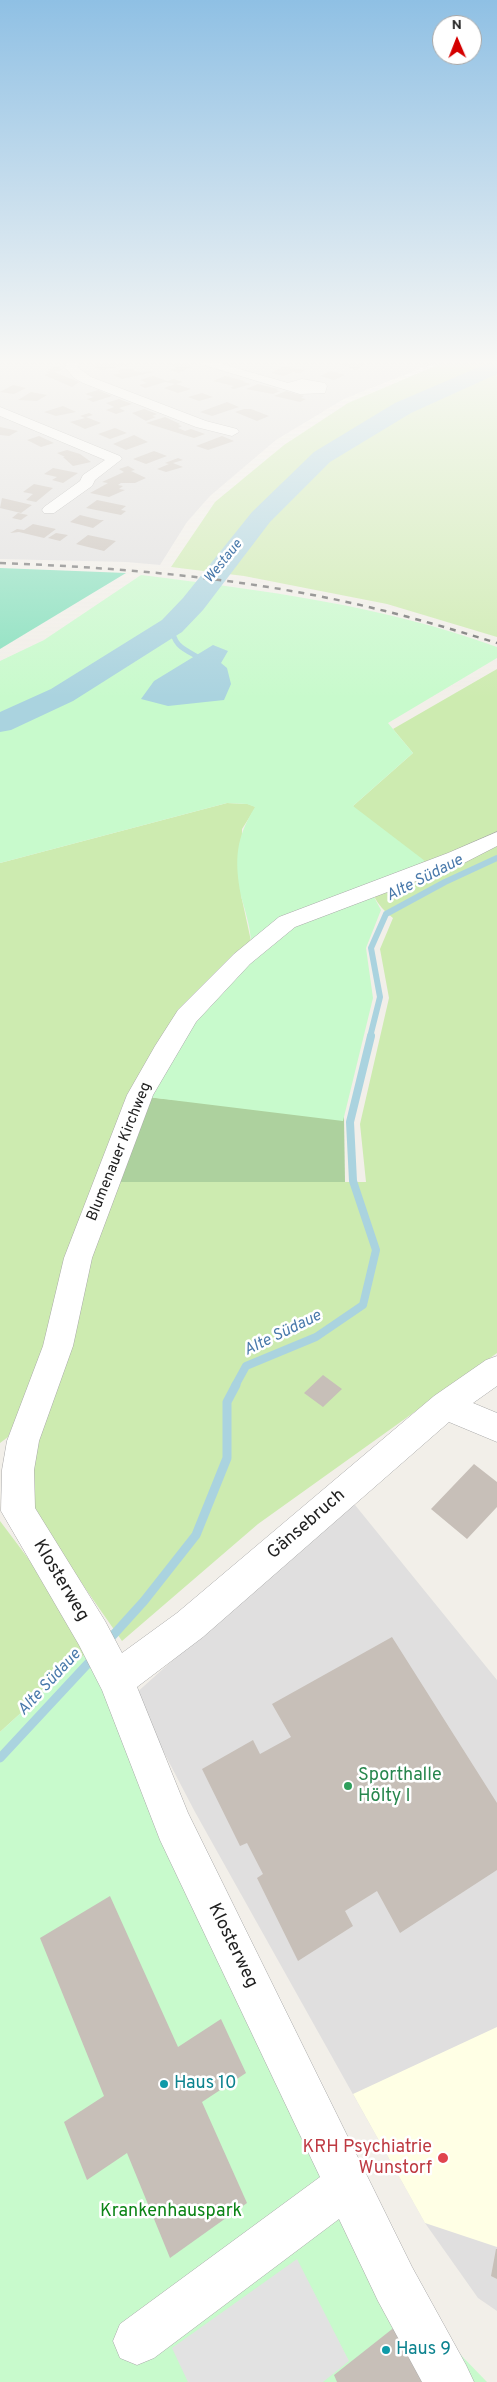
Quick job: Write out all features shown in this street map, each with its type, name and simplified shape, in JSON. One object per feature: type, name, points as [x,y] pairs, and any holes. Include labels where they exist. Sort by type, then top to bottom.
[{"type":"street","points":[[49,510],[87,483],[88,478],[92,475]]},
{"type":"street","name":"Blumenauer Kirchweg","points":[[11,1450],[58,1346],[78,1258],[140,1095],[167,1046],[188,1016],[242,960],[287,922],[456,858],[497,838]]},
{"type":"street","name":"Gänsebruch","points":[[116,1680],[190,1625],[444,1406],[497,1369]]},
{"type":"street","points":[[444,1406],[497,1428]]},
{"type":"street","name":"Klosterweg","points":[[11,1450],[18,1470],[9,1502],[92,1633],[116,1680],[174,1826],[395,2284],[449,2382]]},
{"type":"street","points":[[137,2342],[348,2184]]},
{"type":"shaded area","points":[[0,475],[235,475],[210,496],[187,522],[160,565],[126,562],[0,559]]},
{"type":"shaded area","points":[[351,1500],[497,1680],[497,2311],[478,2298],[425,2223],[195,1812],[134,1695]]},
{"type":"shaded area","name":"KRH Psychiatrie Wunstorf","points":[[497,2027],[497,2247],[425,2223],[353,2094]]},
{"type":"shaded area","points":[[297,2259],[349,2361],[323,2382],[188,2382],[172,2348]]},
{"type":"green space","points":[[247,475],[497,475],[497,637],[387,604],[244,576],[171,567],[215,502]]},
{"type":"green space","points":[[0,568],[126,573],[0,649]]},
{"type":"green space","points":[[141,575],[321,601],[410,620],[454,632],[497,647],[497,658],[388,723],[413,753],[353,806],[425,861],[368,886],[381,910],[366,948],[373,998],[343,1121],[147,1097],[174,1048],[251,941],[241,896],[237,860],[240,839],[255,807],[247,804],[227,803],[0,863],[0,661],[44,640]]},
{"type":"green space","points":[[497,669],[497,1353],[258,1524],[122,1641],[34,1515],[34,1437],[115,1182],[366,1182],[360,1124],[389,998],[380,949],[393,918],[382,908],[368,882],[360,852],[353,806],[413,753],[393,729]]},
{"type":"green space","points":[[227,803],[248,804],[256,807],[242,829],[241,895],[251,941],[175,1019],[123,1105],[92,1192],[36,1373],[8,1437],[0,1443],[0,863]]},
{"type":"green space","points":[[147,1097],[344,1117],[345,1182],[115,1182]]},
{"type":"green space","points":[[0,1521],[94,1646],[0,1732]]},
{"type":"green space","name":"Krankenhauspark","points":[[94,1646],[165,1826],[456,2350],[487,2382],[0,2382],[0,1732]]},
{"type":"water","points":[[213,645],[228,651],[221,663],[227,668],[231,684],[224,700],[168,706],[141,699],[154,681]]},
{"type":"building","points":[[49,475],[75,475],[63,483],[52,480],[57,477]]},
{"type":"building","points":[[117,475],[140,475],[146,478],[135,483],[121,483],[118,485],[123,486],[119,489],[125,490],[109,497],[90,493],[108,483],[102,482]]},
{"type":"building","points":[[34,484],[53,488],[36,502],[26,500],[33,494],[23,492]]},
{"type":"building","points":[[2,498],[32,505],[21,513],[0,508]]},
{"type":"building","points":[[97,500],[126,506],[121,510],[126,511],[121,515],[86,508]]},
{"type":"building","points":[[18,513],[28,515],[21,520],[12,518]]},
{"type":"building","points":[[80,515],[104,520],[93,528],[70,522]]},
{"type":"building","points":[[33,524],[56,529],[44,538],[19,532],[10,533],[17,529],[24,530]]},
{"type":"building","points":[[56,533],[68,535],[60,541],[48,538]]},
{"type":"building","points":[[88,535],[116,541],[104,551],[76,544]]},
{"type":"building","points":[[323,1375],[342,1389],[323,1407],[304,1393]]},
{"type":"building","points":[[474,1464],[497,1482],[497,1507],[467,1539],[431,1509]]},
{"type":"building","name":"Sporthalle Hölty I","points":[[392,1637],[497,1803],[497,1870],[400,1933],[377,1891],[345,1911],[353,1926],[298,1961],[257,1878],[263,1874],[247,1843],[240,1846],[202,1769],[253,1740],[260,1754],[291,1737],[272,1704]]},
{"type":"building","name":"Haus 10","points":[[110,1896],[178,2047],[221,2019],[246,2073],[202,2102],[247,2203],[170,2258],[127,2153],[87,2180],[64,2122],[104,2096],[40,1938]]},
{"type":"building","points":[[497,2249],[497,2279],[491,2276]]},
{"type":"building","name":"Haus 9","points":[[396,2326],[423,2382],[337,2382],[334,2375]]},
{"type":"waterway","name":"Westaue","points":[[0,723],[62,695],[172,626],[193,604],[261,517],[304,475]]},
{"type":"waterway","points":[[172,626],[174,637],[179,645],[196,656]]},
{"type":"waterway","name":"Alte Südaue","points":[[370,1037],[380,997],[371,948],[386,914],[445,882],[497,858]]},
{"type":"waterway","name":"Alte Südaue","points":[[235,1386],[246,1366],[316,1337],[363,1305],[376,1250],[353,1181],[350,1122],[371,1036]]},
{"type":"waterway","name":"Alte Südaue","points":[[106,1643],[144,1601],[196,1535],[227,1458],[227,1402],[236,1385]]},
{"type":"waterway","name":"Alte Südaue","points":[[0,1758],[94,1657]]},
{"type":"railway","points":[[0,563],[157,573],[274,588],[383,610],[497,643]]},
{"type":"place","name":"Sporthalle Hölty I","points":[[348,1786]]},
{"type":"place","name":"Haus 10","points":[[164,2084]]},
{"type":"place","name":"KRH Psychiatrie Wunstorf","points":[[443,2158]]},
{"type":"place","name":"Haus 9","points":[[386,2350]]}]
